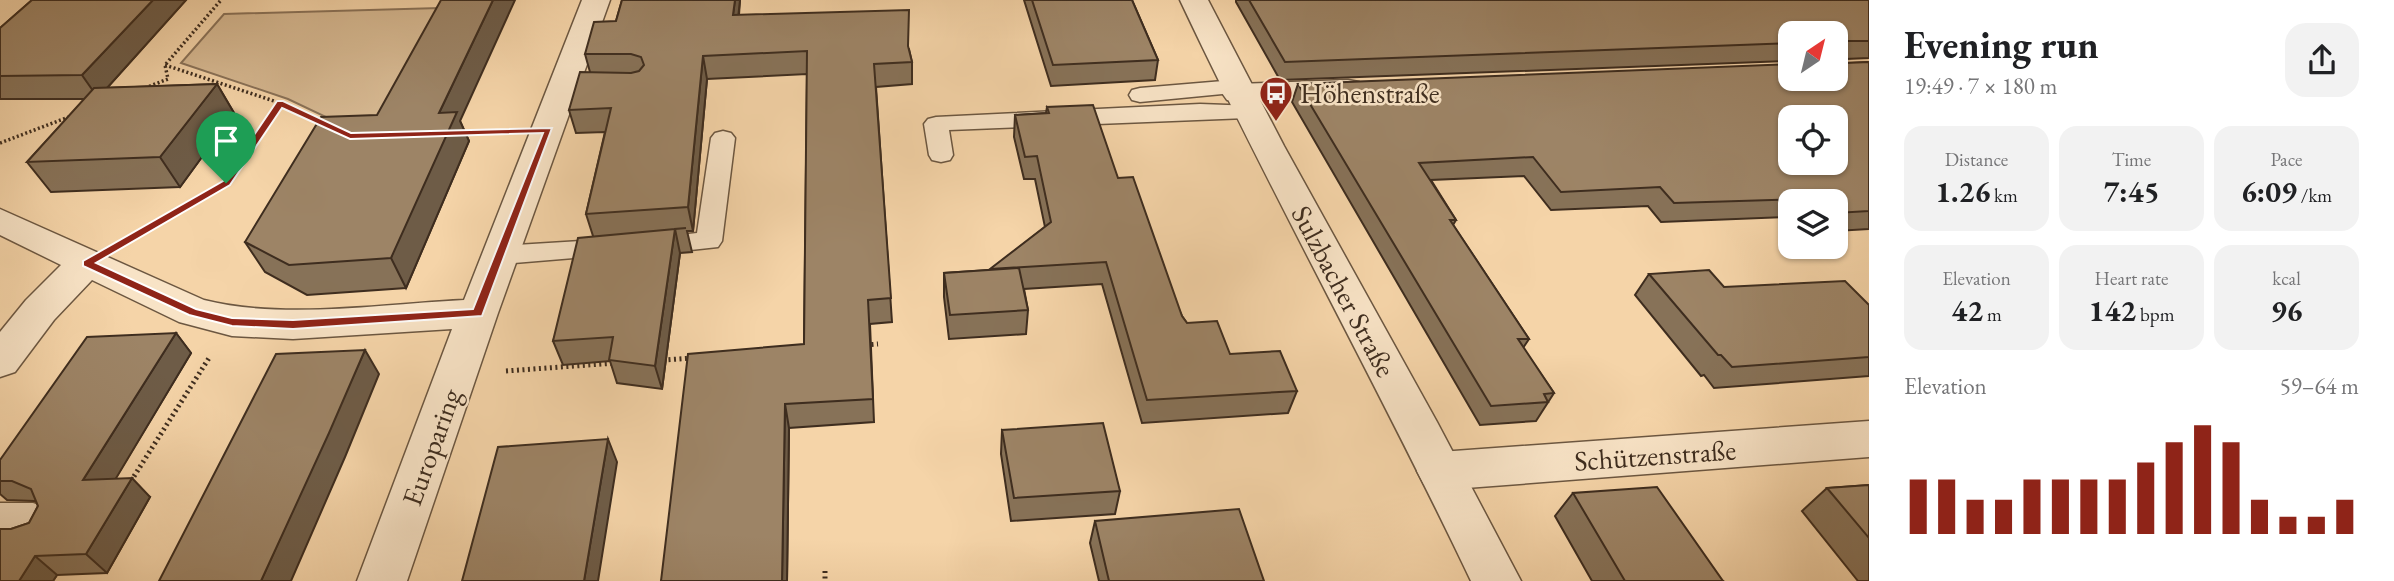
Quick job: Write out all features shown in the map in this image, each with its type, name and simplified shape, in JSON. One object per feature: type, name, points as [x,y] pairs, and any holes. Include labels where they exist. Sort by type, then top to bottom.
[{"type":"street","name":"Europaring","points":[[383,581],[478,313],[549,130],[576,86],[596,0]]},
{"type":"street","name":"Sulzbacher Straße","points":[[1194,0],[1240,97],[1496,581]]},
{"type":"street","points":[[1240,97],[1376,88]]},
{"type":"street","points":[[0,221],[193,312],[232,322],[293,324],[478,313]]},
{"type":"street","points":[[0,361],[40,310],[86,263]]},
{"type":"street","name":"Schützenstraße","points":[[1440,471],[1869,439]]},
{"type":"lane","points":[[929,107],[1240,97]]},
{"type":"lane","points":[[942,155],[936,124],[1224,110],[1240,97]]},
{"type":"lane","points":[[501,255],[709,241],[723,138]]},
{"type":"path","points":[[165,65],[221,0]]},
{"type":"path","points":[[142,89],[168,79],[165,65]]},
{"type":"path","points":[[165,65],[280,103],[327,125]]},
{"type":"path","points":[[86,263],[226,183],[280,103]]},
{"type":"path","points":[[0,143],[77,113]]},
{"type":"path","points":[[456,133],[549,130]]},
{"type":"path","points":[[129,483],[232,322]]},
{"type":"path","points":[[864,345],[878,344]]},
{"type":"path","points":[[660,360],[701,357]]},
{"type":"path","points":[[457,375],[620,363]]},
{"type":"path","points":[[825,571],[825,581]]},
{"type":"shaded area","points":[[439,8],[412,103],[353,130],[288,99],[181,63],[224,14]]},
{"type":"building","points":[[32,0],[153,0],[82,75],[0,76],[0,28]]},
{"type":"building","points":[[441,0],[493,0],[439,113],[457,112],[391,258],[289,265],[245,242],[321,117],[377,115]]},
{"type":"building","points":[[622,0],[735,0],[733,15],[909,10],[908,46],[912,62],[874,64],[891,298],[868,300],[873,399],[785,404],[782,581],[661,581],[688,354],[804,344],[807,51],[703,56],[688,207],[586,214],[611,108],[569,110],[580,72],[631,73],[639,71],[644,65],[641,57],[631,54],[585,54],[594,22],[616,21]]},
{"type":"building","points":[[1032,0],[1132,0],[1158,60],[1053,65]]},
{"type":"building","points":[[1249,0],[1869,0],[1869,41],[1848,41],[1848,21],[1778,21],[1778,43],[1285,62]]},
{"type":"building","points":[[1869,62],[1869,211],[1848,212],[1848,189],[1778,189],[1778,200],[1674,203],[1660,187],[1561,192],[1533,157],[1419,163],[1456,220],[1450,220],[1529,339],[1518,339],[1554,393],[1544,394],[1548,402],[1491,406],[1298,84],[1778,64],[1778,91],[1848,91],[1848,63]]},
{"type":"building","points":[[217,84],[160,157],[27,162],[94,88]]},
{"type":"building","points":[[1093,105],[1118,178],[1133,177],[1182,316],[1187,323],[1217,321],[1230,354],[1280,351],[1297,391],[1147,400],[1106,262],[990,269],[1051,222],[1037,156],[1025,157],[1015,115],[1049,113],[1047,107]]},
{"type":"building","points":[[675,229],[655,366],[609,360],[613,337],[553,341],[578,238]]},
{"type":"building","points":[[1019,268],[1028,310],[950,315],[944,273]]},
{"type":"building","points":[[1709,270],[1724,287],[1845,281],[1869,305],[1869,357],[1732,367],[1718,355],[1649,274]]},
{"type":"building","points":[[176,333],[83,480],[132,478],[86,554],[35,556],[19,581],[0,581],[0,529],[11,529],[29,523],[38,506],[31,489],[12,481],[0,481],[0,460],[87,337]]},
{"type":"building","points":[[365,350],[261,581],[159,581],[276,354]]},
{"type":"building","points":[[1103,423],[1120,491],[1014,498],[1002,430]]},
{"type":"building","points":[[608,439],[584,581],[462,581],[498,447]]},
{"type":"building","points":[[1869,485],[1869,538],[1827,488]]},
{"type":"building","points":[[1657,487],[1723,581],[1625,581],[1573,493]]},
{"type":"building","points":[[1239,509],[1264,581],[1109,581],[1095,521]]},
{"type":"place","name":"Höhenstraße","points":[[1276,123]]},
{"type":"route","points":[[280,103],[350,136],[549,130],[478,313],[293,324],[232,322],[193,312],[86,263],[226,183],[280,103]]}]
